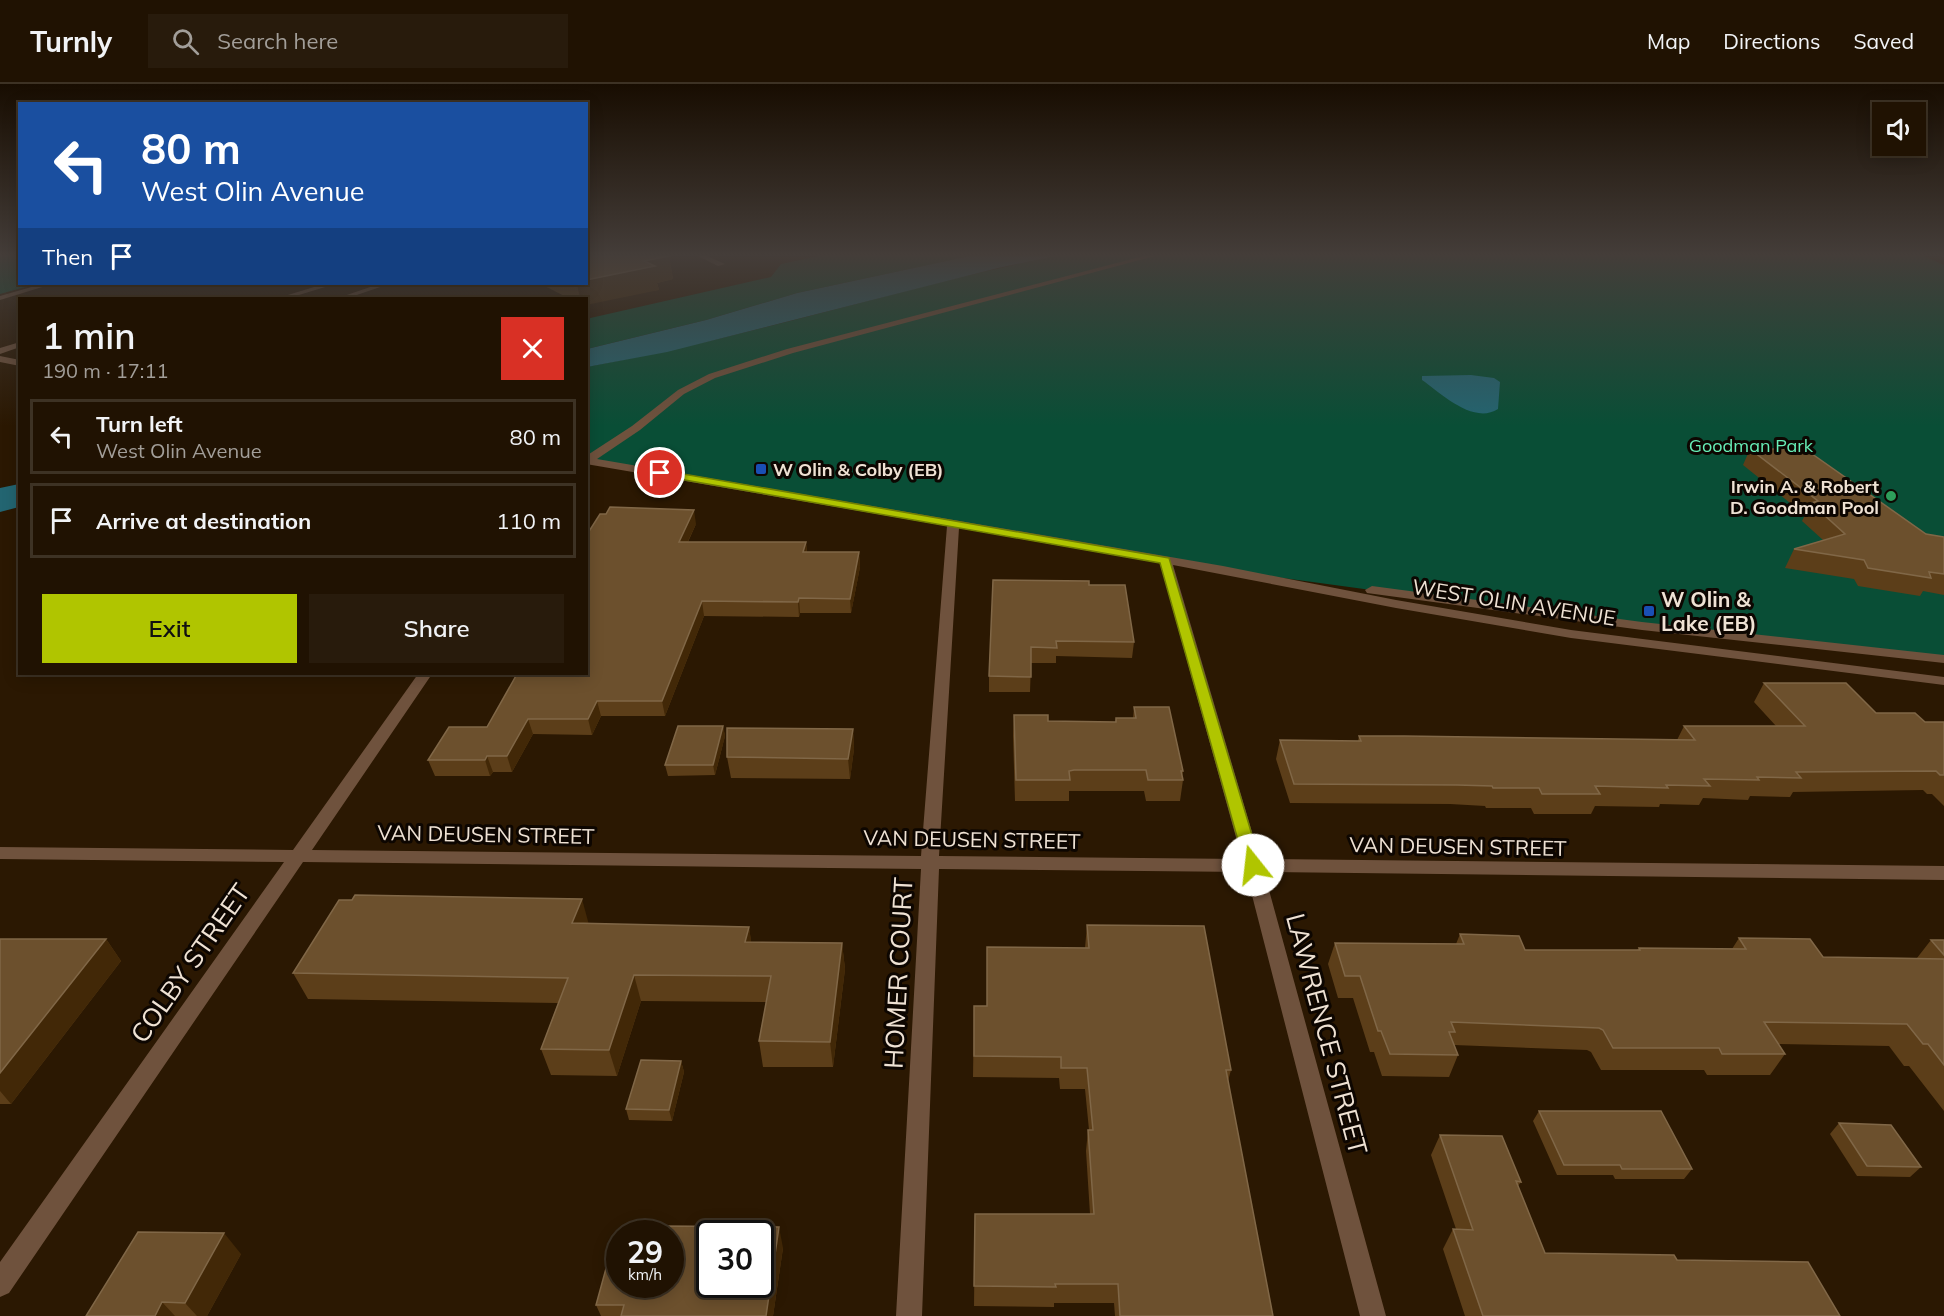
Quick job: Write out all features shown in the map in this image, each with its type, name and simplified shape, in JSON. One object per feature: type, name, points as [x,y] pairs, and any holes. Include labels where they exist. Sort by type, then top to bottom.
[{"type":"street","points":[[588,460],[636,428],[681,392],[712,376],[790,351],[940,311]]},
{"type":"street","points":[[0,351],[18,345]]},
{"type":"street","points":[[0,359],[18,363]]},
{"type":"street","name":"WEST OLIN AVENUE","points":[[588,461],[1223,570],[1396,604],[1571,634],[1942,683]]},
{"type":"street","name":"HOMER COURT","points":[[909,1316],[930,861],[953,525]]},
{"type":"street","name":"LAWRENCE STREET","points":[[1165,560],[1253,865],[1373,1316]]},
{"type":"street","name":"WEST OLIN AVENUE","points":[[1223,570],[1642,626],[1944,659]]},
{"type":"street","points":[[1909,656],[1942,683]]},
{"type":"street","name":"COLBY STREET","points":[[0,1284],[424,675]]},
{"type":"street","name":"VAN DEUSEN STREET","points":[[0,853],[298,854],[1944,873]]},
{"type":"green space","points":[[619,311],[735,311],[588,349],[588,319]]},
{"type":"green space","name":"Goodman Park","points":[[826,311],[1944,311],[1944,659],[1489,606],[1223,570],[588,460],[588,367],[707,342]]},
{"type":"water","points":[[735,311],[827,311],[667,352],[588,367],[588,349]]},
{"type":"water","points":[[1471,375],[1494,378],[1500,382],[1498,409],[1488,413],[1468,410],[1422,380],[1422,376]]},
{"type":"water","points":[[18,484],[18,507],[0,512],[0,488]]},
{"type":"building","points":[[1750,449],[1805,449],[1926,534],[1944,537],[1944,574],[1929,572],[1931,578],[1868,568],[1864,560],[1794,549],[1845,534],[1811,503],[1818,501]]},
{"type":"building","points":[[610,507],[694,510],[679,542],[806,542],[803,552],[859,552],[850,599],[799,598],[798,602],[702,601],[662,701],[597,701],[588,719],[528,719],[507,756],[487,756],[485,760],[428,760],[449,727],[487,727],[516,675],[588,675],[588,533],[600,514],[606,514]]},
{"type":"building","points":[[993,580],[1089,581],[1089,585],[1125,585],[1134,642],[1056,641],[1057,648],[1031,647],[1031,677],[989,676]]},
{"type":"building","points":[[1764,683],[1846,683],[1876,713],[1915,713],[1925,722],[1944,722],[1944,775],[1936,771],[1796,772],[1801,778],[1704,779],[1710,786],[1666,785],[1668,788],[1595,786],[1600,794],[1542,794],[1539,788],[1493,788],[1492,786],[1294,784],[1280,740],[1361,741],[1359,736],[1404,736],[1695,740],[1684,726],[1805,726]]},
{"type":"building","points":[[1134,707],[1169,707],[1183,780],[1148,780],[1146,770],[1074,770],[1069,771],[1070,780],[1016,780],[1014,715],[1048,715],[1048,721],[1116,722],[1116,718],[1136,718]]},
{"type":"building","points":[[678,726],[723,726],[713,765],[665,765]]},
{"type":"building","points":[[727,728],[853,729],[848,759],[727,757]]},
{"type":"building","points":[[355,895],[582,899],[572,923],[749,927],[745,942],[842,943],[830,1042],[759,1041],[771,976],[634,975],[609,1050],[541,1049],[568,978],[293,973],[339,900],[352,900]]},
{"type":"building","points":[[1087,925],[1204,926],[1231,1070],[1226,1070],[1273,1316],[1120,1316],[1118,1284],[1055,1284],[1056,1287],[974,1286],[975,1214],[1094,1214],[1088,1130],[1093,1130],[1087,1068],[1061,1068],[1061,1057],[974,1056],[974,1006],[987,1006],[987,947],[1089,948]]},
{"type":"building","points":[[1460,934],[1519,936],[1525,950],[1746,949],[1739,938],[1810,939],[1823,957],[1944,959],[1944,1065],[1928,1044],[1923,1044],[1907,1024],[1764,1022],[1785,1054],[1722,1054],[1719,1048],[1613,1048],[1603,1030],[1599,1028],[1451,1022],[1455,1032],[1449,1032],[1458,1055],[1390,1054],[1381,1031],[1378,1031],[1360,976],[1345,976],[1335,943],[1464,944]]},
{"type":"building","points":[[0,939],[106,939],[0,1073]]},
{"type":"building","points":[[1931,940],[1944,940],[1944,955]]},
{"type":"building","points":[[641,1060],[681,1061],[669,1110],[626,1109]]},
{"type":"building","points":[[1539,1111],[1661,1111],[1692,1169],[1622,1169],[1620,1165],[1564,1165]]},
{"type":"building","points":[[1839,1123],[1891,1125],[1921,1167],[1867,1166]]},
{"type":"building","points":[[1440,1135],[1502,1136],[1521,1182],[1516,1181],[1545,1253],[1674,1255],[1677,1260],[1808,1262],[1840,1316],[1483,1316],[1453,1229],[1473,1230]]},
{"type":"building","points":[[684,1226],[696,1226],[696,1298],[769,1298],[766,1316],[621,1316],[624,1305],[596,1305],[606,1269],[606,1298],[684,1298]]},
{"type":"building","points":[[774,1227],[779,1227],[774,1261]]},
{"type":"building","points":[[138,1232],[224,1233],[185,1303],[162,1302],[155,1316],[86,1316]]},
{"type":"place","name":"W Olin & Colby (EB)","points":[[761,469]]},
{"type":"place","name":"Irwin A. & Robert D. Goodman Pool","points":[[1891,496]]},
{"type":"place","name":"W Olin & Lake (EB)","points":[[1649,611]]},
{"type":"route","points":[[660,473],[1165,560],[1253,865]]}]
